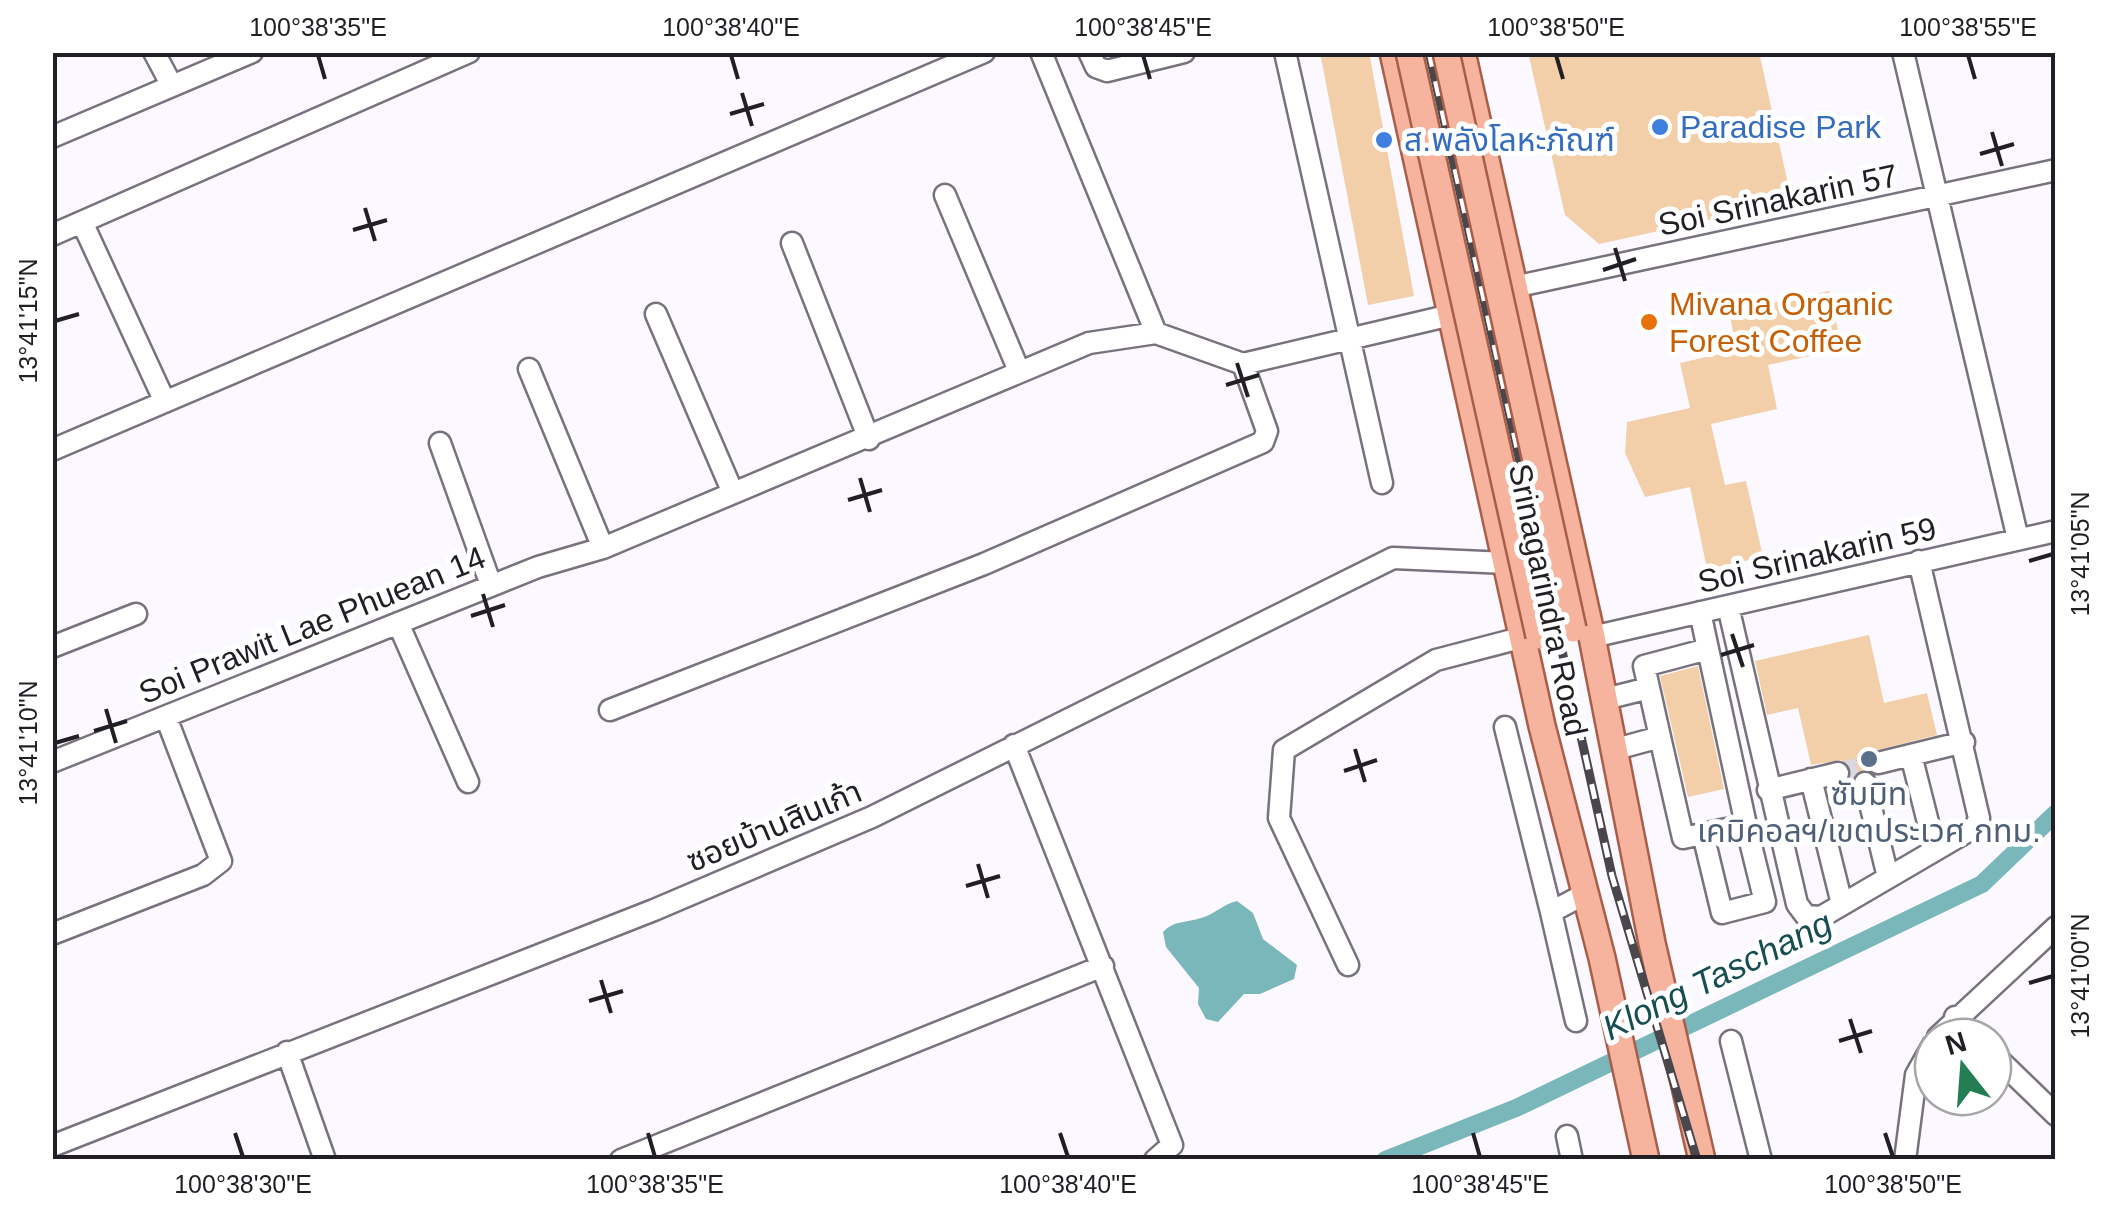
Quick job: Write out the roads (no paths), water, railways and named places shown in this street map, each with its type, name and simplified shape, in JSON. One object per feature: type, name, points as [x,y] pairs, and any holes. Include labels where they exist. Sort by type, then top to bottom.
[{"type":"main road","points":[[1400,58],[1422,97],[1438,100],[1456,86],[1457,54]]},
{"type":"main road","points":[[1457,54],[1582,633],[1618,826],[1652,943]]},
{"type":"main road","name":"Srinagarindra Road","points":[[1457,54],[1568,530],[1582,633],[1605,700],[1652,943],[1702,1160]]},
{"type":"main road","points":[[1400,58],[1602,958]]},
{"type":"main road","name":"Srinagarindra Road","points":[[1400,58],[1451,315],[1505,554],[1531,637],[1646,1160]]},
{"type":"main road","points":[[1505,554],[1514,512],[1528,504],[1545,506],[1568,530]]},
{"type":"street","points":[[154,52],[172,86]]},
{"type":"street","points":[[52,137],[252,52]]},
{"type":"street","points":[[52,235],[468,52]]},
{"type":"street","points":[[52,450],[984,52]]},
{"type":"street","points":[[610,710],[984,564],[1263,442],[1267,430],[1248,363],[1156,333],[1041,52]]},
{"type":"street","points":[[1090,52],[1096,67],[1107,71],[1184,52]]},
{"type":"street","points":[[1285,52],[1382,483]]},
{"type":"street","points":[[1904,52],[2018,539]]},
{"type":"street","name":"Soi Srinakarin 57","points":[[1248,363],[1451,315],[1514,288],[2056,170]]},
{"type":"street","points":[[946,196],[1019,371]]},
{"type":"street","points":[[82,222],[165,402]]},
{"type":"street","points":[[792,243],[869,439]]},
{"type":"street","points":[[656,314],[732,493]]},
{"type":"street","name":"Soi Prawit Lae Phuean 14","points":[[54,757],[166,717],[538,566],[604,548],[1089,343],[1156,333]]},
{"type":"street","points":[[529,369],[604,548]]},
{"type":"street","points":[[440,443],[492,586]]},
{"type":"street","name":"Soi Srinakarin 59","points":[[1582,633],[1728,606],[2056,531]]},
{"type":"street","name":"ซอยบ้านสินเก้า","points":[[52,1146],[654,910],[872,817],[1393,558],[1505,554]]},
{"type":"street","points":[[1728,606],[1768,790],[1800,911],[1814,918],[1975,827],[1979,818],[1919,562]]},
{"type":"street","points":[[1700,612],[1765,902],[1722,912],[1703,834]]},
{"type":"street","points":[[52,647],[136,614]]},
{"type":"street","points":[[398,623],[468,782]]},
{"type":"street","points":[[1348,965],[1279,818],[1284,750],[1436,660],[1531,637]]},
{"type":"street","points":[[1708,649],[1644,666],[1648,688],[1683,838],[1746,825]]},
{"type":"street","points":[[1605,700],[1648,688]]},
{"type":"street","points":[[52,934],[203,875],[222,862],[166,717]]},
{"type":"street","points":[[1505,727],[1576,1022]]},
{"type":"street","points":[[1616,749],[1660,737]]},
{"type":"street","points":[[1878,763],[1964,742]]},
{"type":"street","points":[[1014,746],[1172,1144],[1155,1160]]},
{"type":"street","points":[[1911,755],[1935,850]]},
{"type":"street","points":[[1768,790],[1838,773]]},
{"type":"street","points":[[1811,780],[1842,904]]},
{"type":"street","points":[[1866,783],[1888,878]]},
{"type":"street","points":[[1551,912],[1585,894]]},
{"type":"street","points":[[1955,1017],[2056,927]]},
{"type":"street","points":[[621,1160],[1103,966]]},
{"type":"street","points":[[1731,1041],[1761,1160]]},
{"type":"street","points":[[288,1052],[325,1160]]},
{"type":"street","points":[[2013,1073],[2056,1115]]},
{"type":"street","points":[[1906,1160],[1913,1100]]},
{"type":"street","points":[[1567,1136],[1572,1160]]},
{"type":"water","points":[[1237,901],[1253,913],[1263,939],[1297,965],[1294,979],[1260,994],[1244,994],[1218,1022],[1206,1019],[1198,1004],[1199,988],[1166,947],[1163,932]]},
{"type":"waterway","name":"Klong Taschang","points":[[1385,1160],[1516,1108],[1982,884],[2056,813]]},
{"type":"tunnel","points":[[1838,773],[1878,763]]},
{"type":"railway","points":[[1429,52],[1612,876],[1697,1160]]},
{"type":"place","name":"Paradise Park","points":[[1660,127]]},
{"type":"place","name":"ส.พลังโลหะภัณฑ์","points":[[1384,140]]},
{"type":"place","name":"Mivana Organic Forest Coffee","points":[[1649,322]]},
{"type":"place","name":"ซัมมิท เคมิคอลฯ/เขตประเวศ กทม.","points":[[1869,759]]}]
